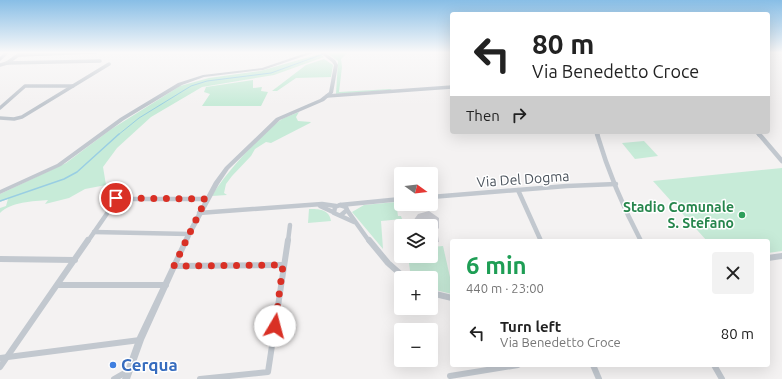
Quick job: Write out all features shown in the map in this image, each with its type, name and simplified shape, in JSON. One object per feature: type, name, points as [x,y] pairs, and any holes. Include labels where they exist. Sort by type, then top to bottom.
[{"type":"street","points":[[0,118],[14,119],[22,117],[100,70]]},
{"type":"street","points":[[0,192],[59,165],[122,119],[180,84],[203,76],[255,70]]},
{"type":"street","points":[[327,96],[332,90],[336,70]]},
{"type":"street","points":[[0,108],[25,86],[73,86]]},
{"type":"street","points":[[114,379],[127,375],[140,340],[206,199],[227,168],[274,122],[285,115],[327,96],[450,87]]},
{"type":"street","points":[[597,134],[604,162],[616,184],[628,217],[640,239]]},
{"type":"street","points":[[759,134],[782,161]]},
{"type":"street","name":"Via Del Dogma","points":[[438,196],[616,184]]},
{"type":"street","points":[[518,190],[540,239]]},
{"type":"street","points":[[0,367],[58,285],[116,198],[206,199]]},
{"type":"street","points":[[199,213],[318,205],[338,206],[394,200]]},
{"type":"street","points":[[341,215],[347,209],[366,202]]},
{"type":"street","points":[[318,205],[355,223]]},
{"type":"street","points":[[338,206],[347,209],[355,223],[397,271]]},
{"type":"street","points":[[333,212],[338,206]]},
{"type":"street","points":[[200,379],[268,372],[290,225]]},
{"type":"street","points":[[94,232],[189,234]]},
{"type":"street","points":[[770,258],[782,256]]},
{"type":"street","points":[[0,259],[75,260]]},
{"type":"street","points":[[174,266],[283,265]]},
{"type":"street","points":[[58,285],[166,285]]},
{"type":"street","points":[[438,295],[450,298]]},
{"type":"street","points":[[0,358],[140,340]]},
{"type":"street","points":[[450,376],[506,367]]},
{"type":"street","points":[[594,367],[599,379]]},
{"type":"street","points":[[715,367],[722,379]]},
{"type":"green space","points":[[289,70],[274,75],[202,87],[151,117],[117,148],[103,167],[106,185],[85,189],[69,198],[45,204],[48,200],[16,204],[0,213],[0,208],[6,206],[8,199],[0,202],[0,194],[66,163],[110,130],[180,86],[209,78],[260,71]]},
{"type":"green space","points":[[300,70],[332,70],[331,77],[296,78],[277,91],[272,91]]},
{"type":"green space","points":[[337,70],[342,70],[339,92],[392,90],[336,94]]},
{"type":"green space","points":[[253,80],[253,88],[262,87],[261,91],[268,92],[261,106],[202,106],[210,94],[204,92],[206,87]]},
{"type":"green space","points":[[299,112],[296,117],[298,121],[311,122],[271,143],[266,142],[255,149],[251,156],[226,184],[224,193],[227,195],[212,196],[225,177],[256,142],[276,123]]},
{"type":"green space","points":[[644,141],[658,156],[635,159],[622,143]]},
{"type":"green space","name":"Stadio Comunale S. Stefano","points":[[782,168],[782,251],[770,253],[770,239],[705,239],[653,181]]},
{"type":"green space","points":[[394,202],[394,211],[397,211],[398,216],[401,216],[402,219],[381,221],[383,249],[352,212],[364,205]]},
{"type":"green space","points":[[309,209],[323,210],[328,214],[331,221],[308,223]]},
{"type":"green space","points":[[438,246],[443,246],[450,277],[450,294],[438,291],[438,271],[410,271],[409,263],[438,263]]},
{"type":"building","points":[[429,211],[439,218],[439,228],[438,229],[438,219],[414,219],[418,214]]},
{"type":"waterway","points":[[118,135],[139,118],[191,86],[207,81],[271,73],[280,70]]},
{"type":"waterway","points":[[0,201],[64,179],[77,172],[119,134]]},
{"type":"place","name":"Stadio Comunale S. Stefano","points":[[742,215]]},
{"type":"place","name":"Cerqua","points":[[113,365]]},
{"type":"route","points":[[116,198],[206,199],[174,266],[283,265],[275,326]]}]
